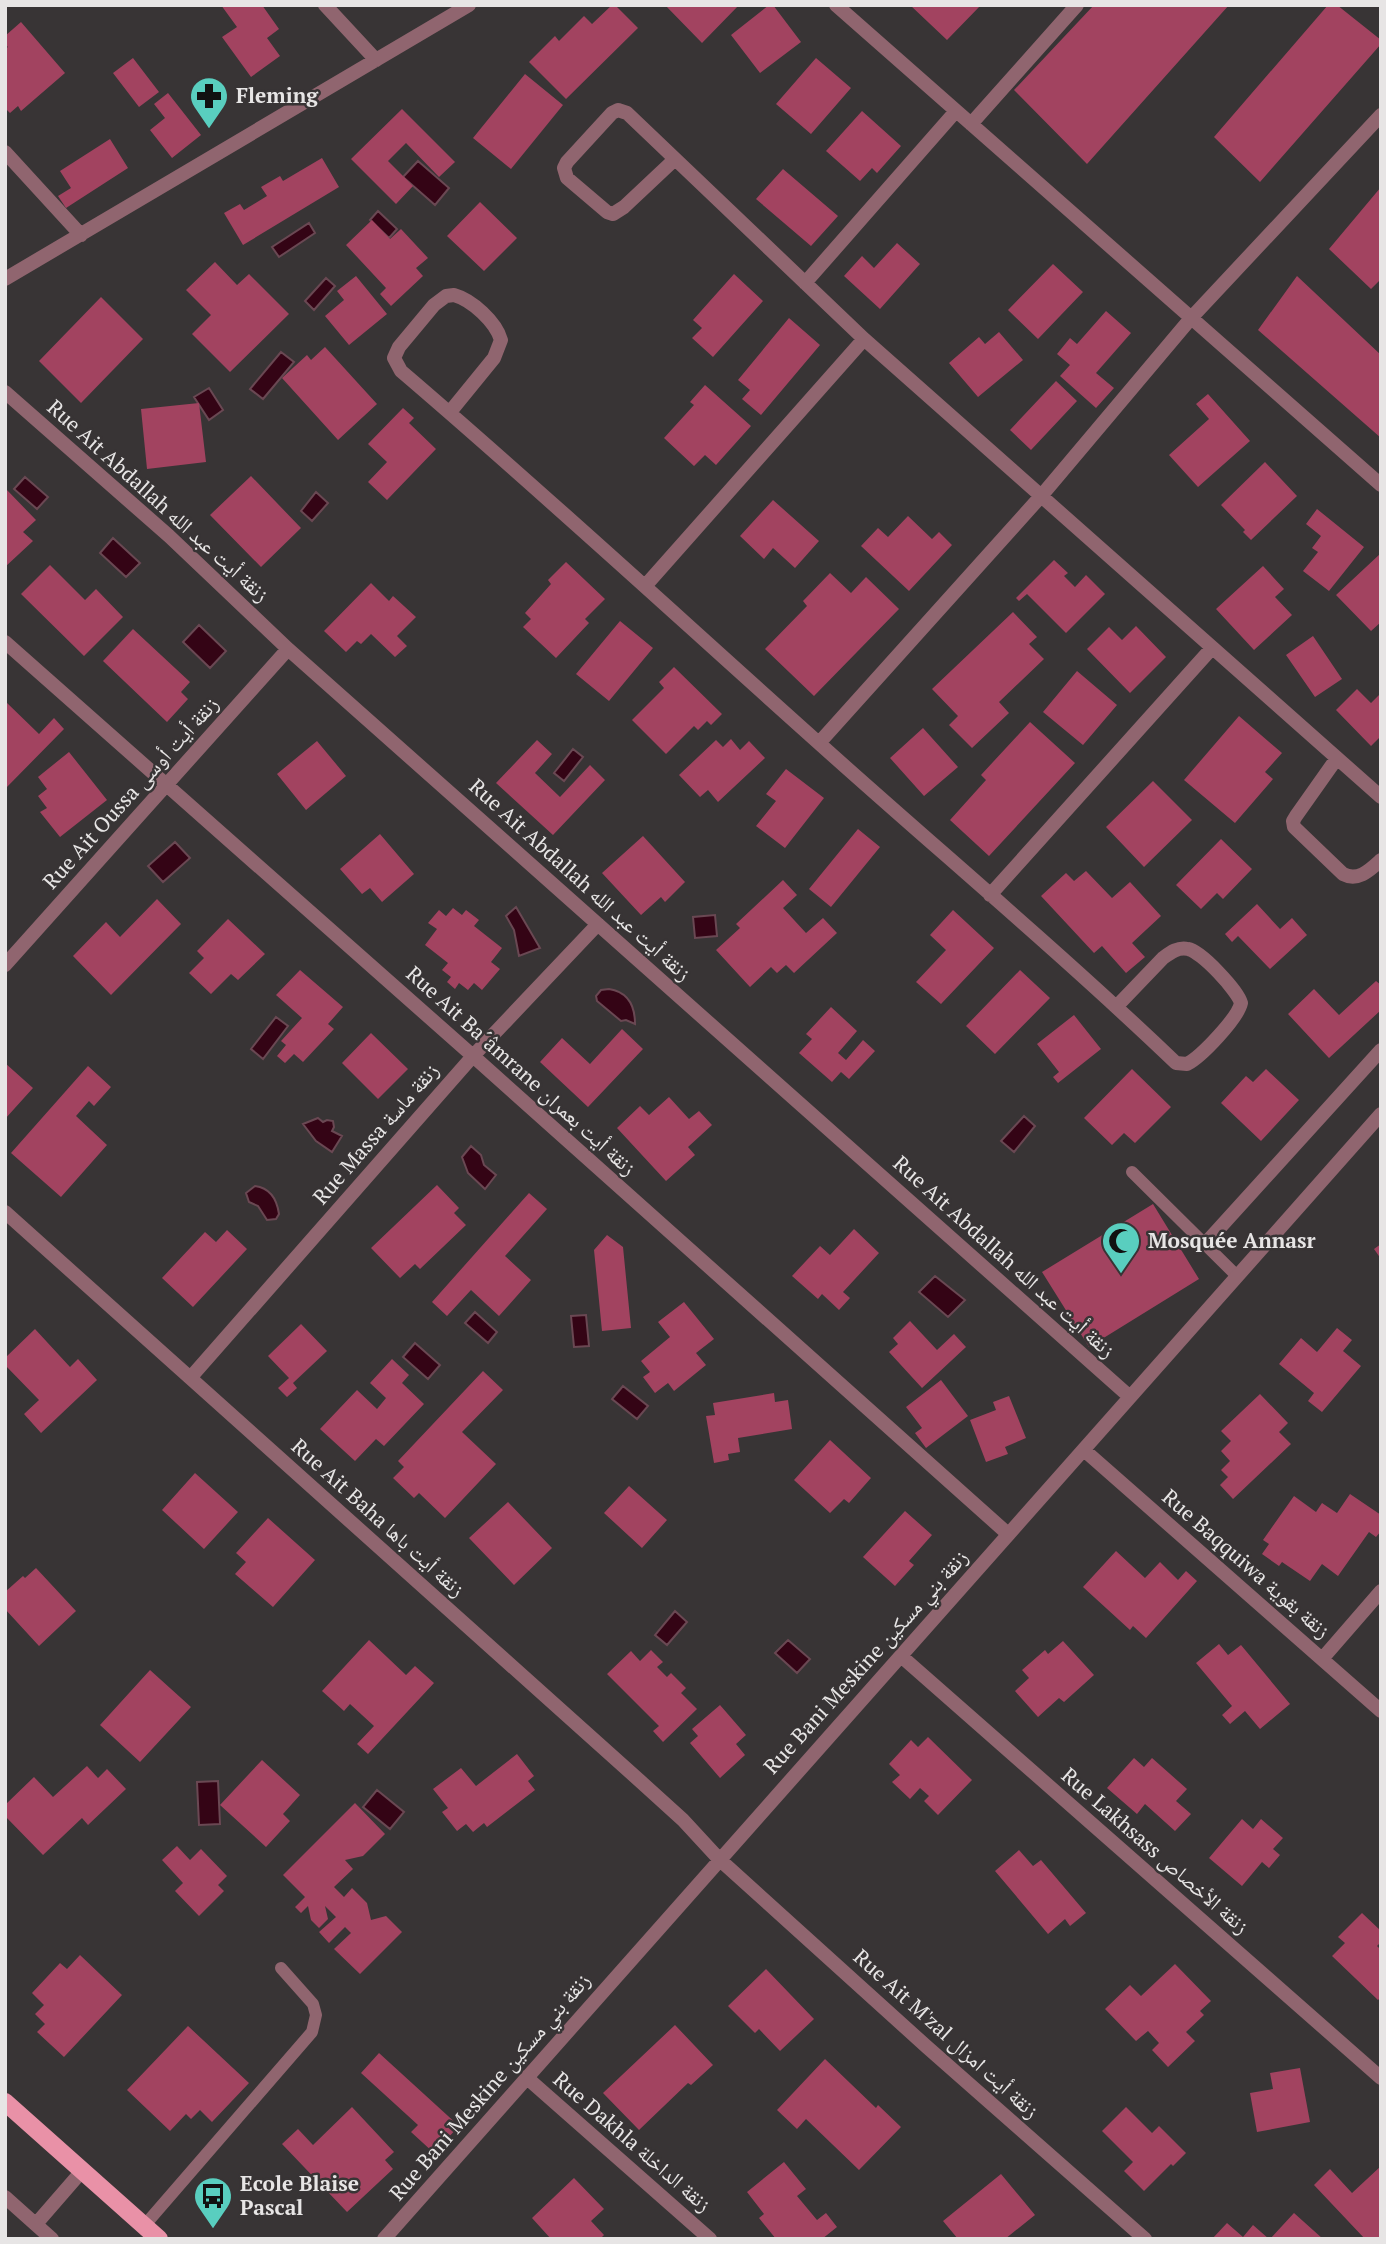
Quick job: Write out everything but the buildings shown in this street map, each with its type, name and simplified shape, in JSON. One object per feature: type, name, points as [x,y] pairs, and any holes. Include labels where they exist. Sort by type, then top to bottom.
[{"type":"main road","points":[[5,2102],[159,2239]]},
{"type":"street","points":[[325,5],[376,60]]},
{"type":"street","points":[[5,279],[469,5]]},
{"type":"street","points":[[836,5],[1381,485]]},
{"type":"street","points":[[971,124],[1077,5]]},
{"type":"street","points":[[674,160],[613,214],[607,212],[567,178],[564,168],[609,116],[618,110],[627,114],[864,339],[1381,797]]},
{"type":"street","points":[[805,283],[957,111]]},
{"type":"street","points":[[819,743],[1042,495],[1192,317],[1381,115]]},
{"type":"street","points":[[5,152],[81,235]]},
{"type":"street","points":[[450,412],[494,358],[500,340],[493,324],[466,300],[454,295],[446,296],[434,305],[399,346],[394,358],[401,371],[646,585],[819,743],[1117,1006],[1177,1063],[1182,1065],[1192,1062],[1238,1013],[1241,1003],[1237,993],[1198,953],[1185,948],[1177,949],[1163,958],[1117,1006]]},
{"type":"street","points":[[646,585],[864,339]]},
{"type":"street","name":"Rue Ait Abdallah زنقة أيت عبد الله","points":[[5,392],[159,528],[288,649],[1130,1397]]},
{"type":"street","name":"Rue Ait Ba´âmrane زنقة أيت بعمران","points":[[5,642],[1007,1534]]},
{"type":"street","points":[[990,895],[1212,648]]},
{"type":"street","name":"Rue Ait Oussa زنقة أيت أوسى","points":[[5,965],[288,649]]},
{"type":"street","points":[[1337,758],[1296,816],[1293,827],[1349,877],[1357,877],[1367,872],[1381,860]]},
{"type":"street","name":"Rue Massa زنقة ماسة","points":[[191,1377],[473,1056],[598,924]]},
{"type":"street","points":[[1205,1244],[1381,1050]]},
{"type":"street","name":"Rue Bani Meskine زنقة بني مسكين","points":[[384,2239],[1381,1114]]},
{"type":"street","name":"Rue Ait Baha زنقة أيت باها","points":[[5,1212],[649,1789],[683,1820],[719,1859]]},
{"type":"street","name":"Rue Baqquiwa زنقة بقوية","points":[[1084,1450],[1381,1711]]},
{"type":"street","points":[[1322,1658],[1381,1591]]},
{"type":"street","name":"Rue Lakhsass زنقة الأخصاص","points":[[901,1656],[1381,2078]]},
{"type":"street","name":"Rue Ait M'zal زنقة أيت امزال","points":[[719,1859],[1145,2239]]},
{"type":"street","name":"Rue Dakhla زنقة الداخلة","points":[[526,2077],[710,2239]]},
{"type":"street","points":[[36,2224],[82,2171]]},
{"type":"street","points":[[5,2197],[52,2239]]},
{"type":"lane","points":[[1132,1172],[1237,1276]]},
{"type":"lane","points":[[144,2226],[312,2032],[316,2015],[313,2004],[281,1968]]},
{"type":"shaded area","points":[[418,161],[449,188],[435,205],[403,177]]},
{"type":"shaded area","points":[[378,211],[397,229],[389,238],[370,220]]},
{"type":"shaded area","points":[[309,223],[315,233],[279,257],[272,247]]},
{"type":"shaded area","points":[[326,278],[335,286],[314,310],[305,301]]},
{"type":"shaded area","points":[[281,352],[294,362],[263,399],[250,389]]},
{"type":"shaded area","points":[[209,388],[223,410],[209,420],[194,397]]},
{"type":"shaded area","points":[[25,477],[48,497],[37,509],[14,489]]},
{"type":"shaded area","points":[[316,492],[328,503],[312,521],[301,511]]},
{"type":"shaded area","points":[[113,538],[140,563],[126,577],[100,553]]},
{"type":"shaded area","points":[[199,625],[226,651],[210,668],[183,642]]},
{"type":"shaded area","points":[[573,749],[583,757],[564,781],[554,773]]},
{"type":"shaded area","points":[[175,842],[190,858],[163,882],[148,866]]},
{"type":"shaded area","points":[[516,907],[540,948],[519,956],[514,930],[506,916]]},
{"type":"shaded area","points":[[715,915],[717,936],[695,938],[693,917]]},
{"type":"shaded area","points":[[609,989],[621,993],[629,1001],[634,1011],[635,1024],[621,1021],[597,1001],[596,996],[601,990]]},
{"type":"shaded area","points":[[276,1017],[288,1026],[263,1059],[251,1049]]},
{"type":"shaded area","points":[[1024,1116],[1035,1126],[1014,1152],[1001,1141]]},
{"type":"shaded area","points":[[318,1118],[323,1122],[333,1121],[332,1131],[342,1136],[332,1152],[316,1141],[303,1124]]},
{"type":"shaded area","points":[[471,1146],[481,1155],[484,1165],[496,1175],[485,1189],[468,1173],[462,1157]]},
{"type":"shaded area","points":[[255,1186],[269,1192],[277,1204],[279,1214],[276,1219],[267,1220],[258,1206],[249,1202],[246,1193]]},
{"type":"shaded area","points":[[935,1276],[965,1300],[948,1317],[919,1292]]},
{"type":"shaded area","points":[[475,1312],[497,1332],[488,1343],[465,1323]]},
{"type":"shaded area","points":[[586,1315],[589,1346],[574,1347],[571,1316]]},
{"type":"shaded area","points":[[415,1343],[440,1365],[428,1379],[403,1357]]},
{"type":"shaded area","points":[[623,1386],[648,1406],[637,1419],[612,1399]]},
{"type":"shaded area","points":[[675,1611],[687,1622],[667,1645],[655,1635]]},
{"type":"shaded area","points":[[788,1640],[810,1659],[797,1673],[775,1653]]},
{"type":"shaded area","points":[[218,1781],[220,1824],[199,1825],[197,1782]]},
{"type":"shaded area","points":[[377,1790],[404,1812],[390,1829],[363,1807]]},
{"type":"place","name":"Fleming","points":[[209,130]]},
{"type":"place","name":"Mosquée Annasr","points":[[1121,1275]]},
{"type":"place","name":"Ecole Blaise Pascal","points":[[213,2230]]}]
